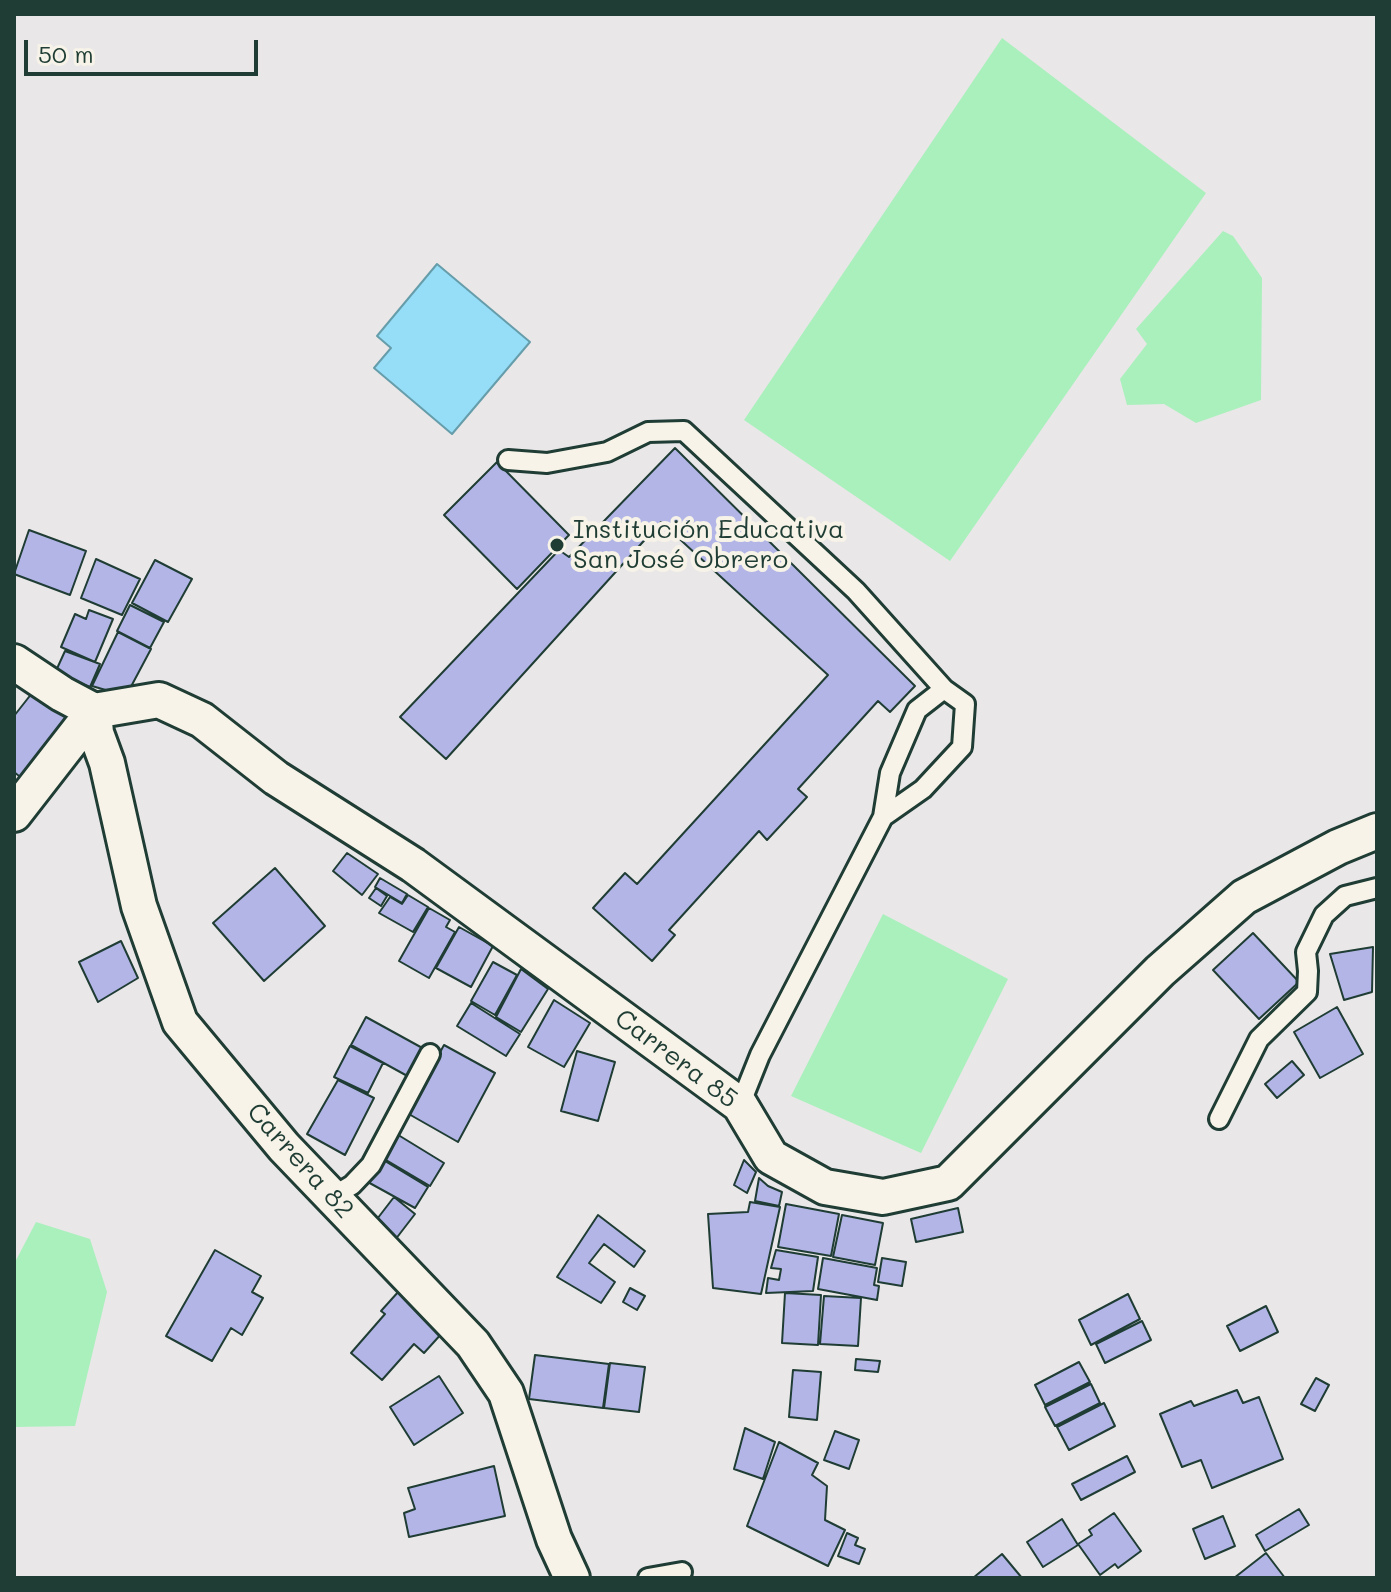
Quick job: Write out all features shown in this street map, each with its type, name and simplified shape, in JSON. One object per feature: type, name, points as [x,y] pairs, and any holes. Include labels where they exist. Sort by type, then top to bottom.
[{"type":"street","points":[[14,662],[94,711],[14,814]]},
{"type":"street","name":"Carrera 85","points":[[94,711],[159,700],[202,720],[276,778],[413,865],[740,1105],[771,1157],[825,1187],[883,1197],[948,1183],[1160,971],[1244,897],[1338,847],[1377,831]]},
{"type":"street","name":"Carrera 82","points":[[94,711],[96,733],[107,763],[139,906],[180,1022],[284,1147],[473,1344],[506,1393],[554,1539],[572,1578]]},
{"type":"lane","points":[[508,460],[547,463],[607,452],[648,432],[684,431],[856,591],[944,689],[965,704],[962,747],[923,789],[883,817]]},
{"type":"lane","points":[[740,1105],[760,1055],[883,817],[890,773],[917,710],[944,689]]},
{"type":"lane","points":[[1219,1119],[1259,1039],[1307,992],[1306,952],[1324,915],[1345,896],[1377,888]]},
{"type":"lane","points":[[332,1197],[352,1185],[371,1165],[430,1054]]},
{"type":"lane","points":[[648,1578],[682,1572]]},
{"type":"green space","points":[[1002,38],[1206,193],[950,561],[744,420]]},
{"type":"green space","points":[[1223,231],[1233,236],[1262,278],[1261,400],[1196,423],[1164,404],[1127,405],[1120,379],[1147,344],[1136,329]]},
{"type":"green space","points":[[883,914],[1008,979],[921,1153],[791,1096]]},
{"type":"green space","points":[[36,1222],[90,1239],[107,1292],[75,1426],[14,1427],[14,1264]]},
{"type":"water","points":[[437,264],[530,342],[452,434],[374,368],[391,348],[377,336]]},
{"type":"building","points":[[675,448],[915,686],[890,712],[878,701],[798,789],[807,797],[767,840],[759,831],[669,930],[675,935],[652,961],[593,908],[625,873],[637,884],[828,675],[661,522],[446,759],[400,717],[559,550],[569,557]]},
{"type":"building","points":[[497,462],[569,535],[517,589],[444,515]]},
{"type":"building","points":[[29,530],[86,551],[70,595],[14,574]]},
{"type":"building","points":[[96,559],[140,579],[122,615],[81,598]]},
{"type":"building","points":[[155,560],[192,579],[168,622],[132,603]]},
{"type":"building","points":[[130,605],[164,622],[150,648],[117,631]]},
{"type":"building","points":[[89,610],[113,619],[95,662],[61,647],[75,614],[86,619]]},
{"type":"building","points":[[118,632],[151,649],[126,696],[92,686]]},
{"type":"building","points":[[65,651],[100,664],[90,687],[55,673]]},
{"type":"building","points":[[36,688],[73,718],[24,780],[14,772],[14,716]]},
{"type":"building","points":[[347,853],[378,874],[362,895],[333,871]]},
{"type":"building","points":[[275,868],[325,926],[264,981],[213,923]]},
{"type":"building","points":[[380,878],[407,894],[402,903],[375,887]]},
{"type":"building","points":[[376,888],[387,896],[381,906],[369,898]]},
{"type":"building","points":[[408,895],[428,907],[413,932],[379,913],[390,897],[402,904]]},
{"type":"building","points":[[429,908],[450,920],[446,927],[455,932],[429,978],[399,961]]},
{"type":"building","points":[[459,927],[493,946],[471,987],[436,968]]},
{"type":"building","points":[[1253,933],[1299,982],[1259,1019],[1213,970]]},
{"type":"building","points":[[121,941],[138,978],[98,1002],[79,962]]},
{"type":"building","points":[[1373,947],[1372,992],[1344,1000],[1330,954]]},
{"type":"building","points":[[493,962],[517,975],[495,1015],[471,1001]]},
{"type":"building","points":[[521,969],[548,989],[521,1032],[496,1017]]},
{"type":"building","points":[[554,1000],[590,1023],[564,1067],[528,1047]]},
{"type":"building","points":[[471,1003],[520,1034],[506,1056],[457,1026]]},
{"type":"building","points":[[1337,1007],[1363,1054],[1320,1078],[1294,1032]]},
{"type":"building","points":[[366,1017],[426,1050],[411,1078],[351,1045]]},
{"type":"building","points":[[444,1045],[495,1073],[458,1142],[407,1113]]},
{"type":"building","points":[[350,1046],[383,1063],[368,1093],[334,1077]]},
{"type":"building","points":[[577,1051],[615,1062],[598,1121],[561,1111]]},
{"type":"building","points":[[1292,1061],[1304,1075],[1277,1098],[1265,1084]]},
{"type":"building","points":[[338,1080],[374,1098],[345,1155],[307,1134]]},
{"type":"building","points":[[395,1133],[444,1163],[430,1186],[381,1157]]},
{"type":"building","points":[[380,1158],[428,1187],[415,1208],[366,1181]]},
{"type":"building","points":[[744,1160],[756,1172],[747,1193],[734,1185]]},
{"type":"building","points":[[759,1178],[782,1192],[779,1206],[755,1201]]},
{"type":"building","points":[[394,1197],[415,1214],[395,1240],[374,1223]]},
{"type":"building","points":[[750,1202],[780,1207],[761,1294],[713,1288],[708,1214],[748,1212]]},
{"type":"building","points":[[786,1204],[839,1214],[831,1256],[778,1247]]},
{"type":"building","points":[[958,1208],[963,1232],[916,1242],[911,1219]]},
{"type":"building","points":[[598,1215],[645,1251],[634,1267],[604,1244],[589,1263],[615,1282],[601,1303],[557,1277]]},
{"type":"building","points":[[842,1215],[883,1223],[875,1265],[833,1257]]},
{"type":"building","points":[[215,1250],[261,1276],[252,1292],[263,1298],[242,1335],[231,1328],[212,1361],[166,1336]]},
{"type":"building","points":[[776,1250],[818,1257],[813,1291],[766,1293],[768,1278],[779,1280],[781,1269],[771,1268]]},
{"type":"building","points":[[823,1258],[877,1268],[874,1285],[879,1286],[877,1300],[818,1289]]},
{"type":"building","points":[[882,1258],[906,1262],[902,1286],[878,1282]]},
{"type":"building","points":[[630,1288],[645,1296],[637,1310],[623,1302]]},
{"type":"building","points":[[399,1291],[443,1332],[424,1353],[414,1344],[382,1380],[351,1353],[385,1314],[381,1311]]},
{"type":"building","points":[[785,1293],[821,1295],[818,1345],[782,1343]]},
{"type":"building","points":[[1128,1294],[1140,1319],[1091,1345],[1079,1320]]},
{"type":"building","points":[[824,1296],[861,1298],[858,1346],[820,1344]]},
{"type":"building","points":[[1266,1306],[1278,1332],[1240,1351],[1227,1326]]},
{"type":"building","points":[[1142,1321],[1151,1340],[1105,1363],[1096,1344]]},
{"type":"building","points":[[535,1355],[609,1364],[603,1408],[529,1399]]},
{"type":"building","points":[[856,1359],[880,1361],[878,1372],[855,1370]]},
{"type":"building","points":[[1079,1362],[1090,1382],[1045,1405],[1035,1385]]},
{"type":"building","points":[[610,1363],[645,1367],[639,1412],[604,1408]]},
{"type":"building","points":[[793,1370],[821,1372],[817,1420],[789,1417]]},
{"type":"building","points":[[439,1376],[463,1413],[414,1445],[390,1407]]},
{"type":"building","points":[[1316,1378],[1329,1385],[1315,1411],[1301,1404]]},
{"type":"building","points":[[1091,1384],[1100,1403],[1055,1426],[1045,1407]]},
{"type":"building","points":[[1237,1390],[1243,1403],[1259,1397],[1283,1459],[1212,1488],[1201,1460],[1182,1467],[1160,1414],[1191,1401],[1194,1406]]},
{"type":"building","points":[[1104,1403],[1115,1426],[1069,1450],[1057,1427]]},
{"type":"building","points":[[745,1428],[775,1442],[763,1479],[734,1469]]},
{"type":"building","points":[[835,1431],[859,1440],[849,1469],[824,1460]]},
{"type":"building","points":[[779,1442],[818,1463],[812,1475],[827,1486],[825,1520],[845,1530],[828,1566],[747,1526]]},
{"type":"building","points":[[1127,1456],[1135,1472],[1081,1500],[1072,1484]]},
{"type":"building","points":[[494,1466],[505,1516],[409,1537],[404,1513],[415,1509],[408,1488]]},
{"type":"building","points":[[1299,1509],[1309,1525],[1265,1551],[1256,1535]]},
{"type":"building","points":[[1114,1513],[1141,1551],[1118,1568],[1115,1564],[1100,1575],[1078,1544],[1092,1535],[1089,1530]]},
{"type":"building","points":[[1223,1516],[1235,1546],[1205,1559],[1193,1529]]},
{"type":"building","points":[[1062,1519],[1078,1545],[1043,1567],[1027,1542]]},
{"type":"building","points":[[847,1533],[858,1538],[855,1545],[865,1549],[859,1564],[838,1556]]},
{"type":"building","points":[[1266,1553],[1285,1578],[1234,1578]]},
{"type":"building","points":[[1002,1554],[1022,1578],[973,1578]]},
{"type":"place","name":"Institución Educativa San José Obrero","points":[[557,545]]}]
